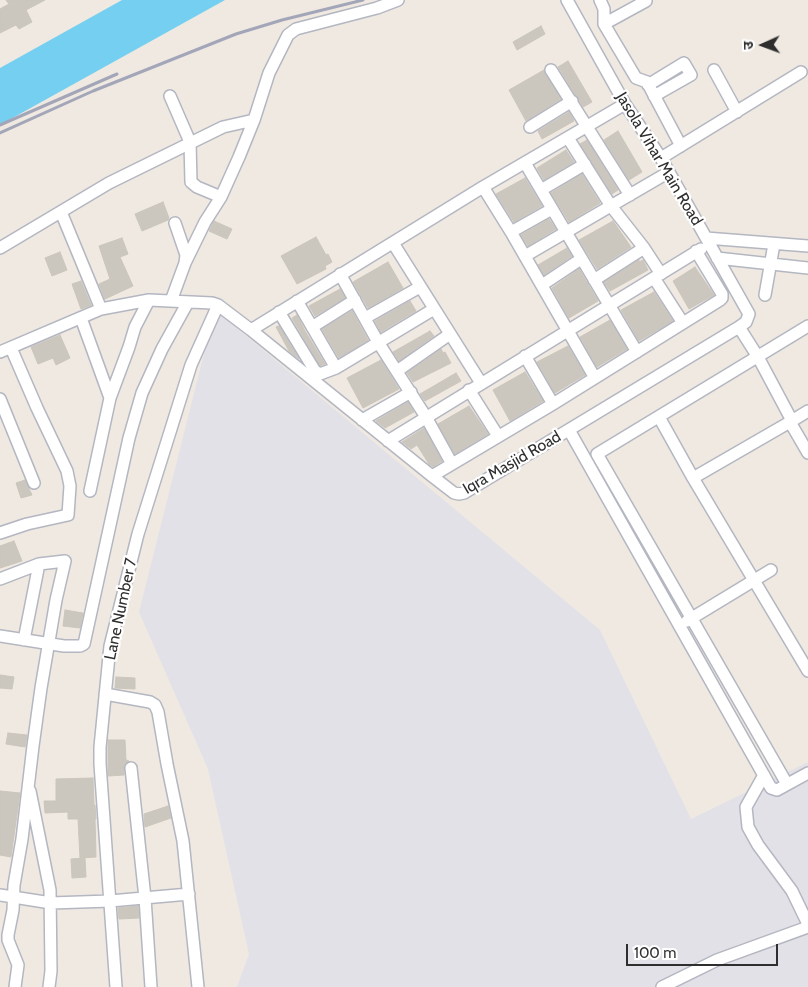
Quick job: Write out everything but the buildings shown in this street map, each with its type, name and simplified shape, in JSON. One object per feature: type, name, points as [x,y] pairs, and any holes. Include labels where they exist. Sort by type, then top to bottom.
[{"type":"street","points":[[171,301],[185,263],[205,222],[220,197],[254,120],[269,73],[288,34],[398,0]]},
{"type":"street","name":"Jasola Vihar Main Road","points":[[567,0],[625,104],[661,158],[749,314],[749,318]]},
{"type":"street","points":[[600,0],[604,9],[604,24],[636,78],[647,82],[681,146]]},
{"type":"street","points":[[604,24],[646,0]]},
{"type":"street","points":[[648,84],[684,63],[691,75],[654,96]]},
{"type":"street","points":[[551,70],[630,195]]},
{"type":"street","points":[[714,70],[737,112]]},
{"type":"street","points":[[661,158],[801,72]]},
{"type":"street","points":[[170,96],[190,142],[191,182],[197,187],[220,197]]},
{"type":"street","points":[[530,127],[572,101]]},
{"type":"street","points":[[251,330],[483,187],[625,104]]},
{"type":"street","points":[[0,248],[109,183],[190,142],[223,127],[254,120]]},
{"type":"street","points":[[568,138],[612,206],[644,248],[683,324]]},
{"type":"street","points":[[525,163],[636,352]]},
{"type":"street","points":[[541,190],[585,164]]},
{"type":"street","points":[[525,256],[668,172]]},
{"type":"street","points":[[483,187],[595,378]]},
{"type":"street","points":[[511,232],[552,209]]},
{"type":"street","points":[[61,212],[101,309]]},
{"type":"street","points":[[175,222],[186,255],[185,263]]},
{"type":"street","points":[[388,441],[525,356],[568,332],[696,251],[708,241],[808,246]]},
{"type":"street","points":[[393,243],[481,383]]},
{"type":"street","points":[[765,295],[774,244]]},
{"type":"street","points":[[594,280],[644,248]]},
{"type":"street","points":[[432,476],[553,404],[722,298],[722,294],[696,251]]},
{"type":"street","points":[[718,258],[808,268]]},
{"type":"street","points":[[542,285],[581,259]]},
{"type":"street","points":[[340,274],[378,342],[426,417],[452,464]]},
{"type":"street","points":[[364,318],[420,287]]},
{"type":"street","points":[[90,491],[110,398],[137,321],[149,300]]},
{"type":"street","points":[[0,533],[27,524],[68,515],[70,486],[67,471],[37,408],[6,350],[101,309],[149,300],[218,304]]},
{"type":"street","points":[[312,327],[355,300]]},
{"type":"street","points":[[297,301],[336,368]]},
{"type":"street","points":[[0,636],[50,645],[80,646],[84,644],[129,438],[142,393],[162,349],[188,302]]},
{"type":"street","name":"Iqra Masjid Road","points":[[218,304],[432,476],[454,493],[459,494],[464,493],[739,327],[749,318]]},
{"type":"street","name":"Lane Number 7","points":[[116,987],[100,754],[110,646],[138,534],[191,365],[218,304]]},
{"type":"street","points":[[279,312],[318,374],[324,374],[434,309]]},
{"type":"street","points":[[81,318],[110,398]]},
{"type":"street","points":[[787,784],[596,454],[808,326]]},
{"type":"street","points":[[739,327],[758,357],[790,417],[790,422],[808,453]]},
{"type":"street","points":[[397,371],[450,334]]},
{"type":"street","points":[[525,356],[553,404]]},
{"type":"street","points":[[469,390],[498,436]]},
{"type":"street","points":[[362,420],[410,392]]},
{"type":"street","points":[[0,399],[34,483]]},
{"type":"street","points":[[693,478],[808,411]]},
{"type":"street","points":[[658,417],[808,671]]},
{"type":"street","points":[[569,430],[771,788],[777,790],[808,773]]},
{"type":"street","points":[[0,579],[39,564],[65,561],[56,600],[42,688],[8,935],[8,940],[18,965],[15,987]]},
{"type":"street","points":[[24,640],[39,564]]},
{"type":"street","points":[[680,625],[771,570]]},
{"type":"street","points":[[105,694],[150,702],[155,705],[158,712],[183,841],[190,894],[198,987]]},
{"type":"street","points":[[131,768],[151,987]]},
{"type":"street","points":[[662,987],[731,954],[808,925],[798,901],[748,827],[746,807],[764,775]]},
{"type":"street","points":[[28,780],[50,890],[51,971],[49,987]]},
{"type":"street","points":[[0,895],[51,903],[110,901],[190,894]]},
{"type":"shaded area","points":[[215,310],[600,630],[691,819],[808,762],[808,987],[237,987],[249,954],[208,769],[139,612]]},
{"type":"water","points":[[122,0],[225,0],[0,125],[0,68]]},
{"type":"railway","points":[[0,133],[93,91],[236,34],[282,20],[363,0]]},
{"type":"railway","points":[[0,125],[117,74]]}]
